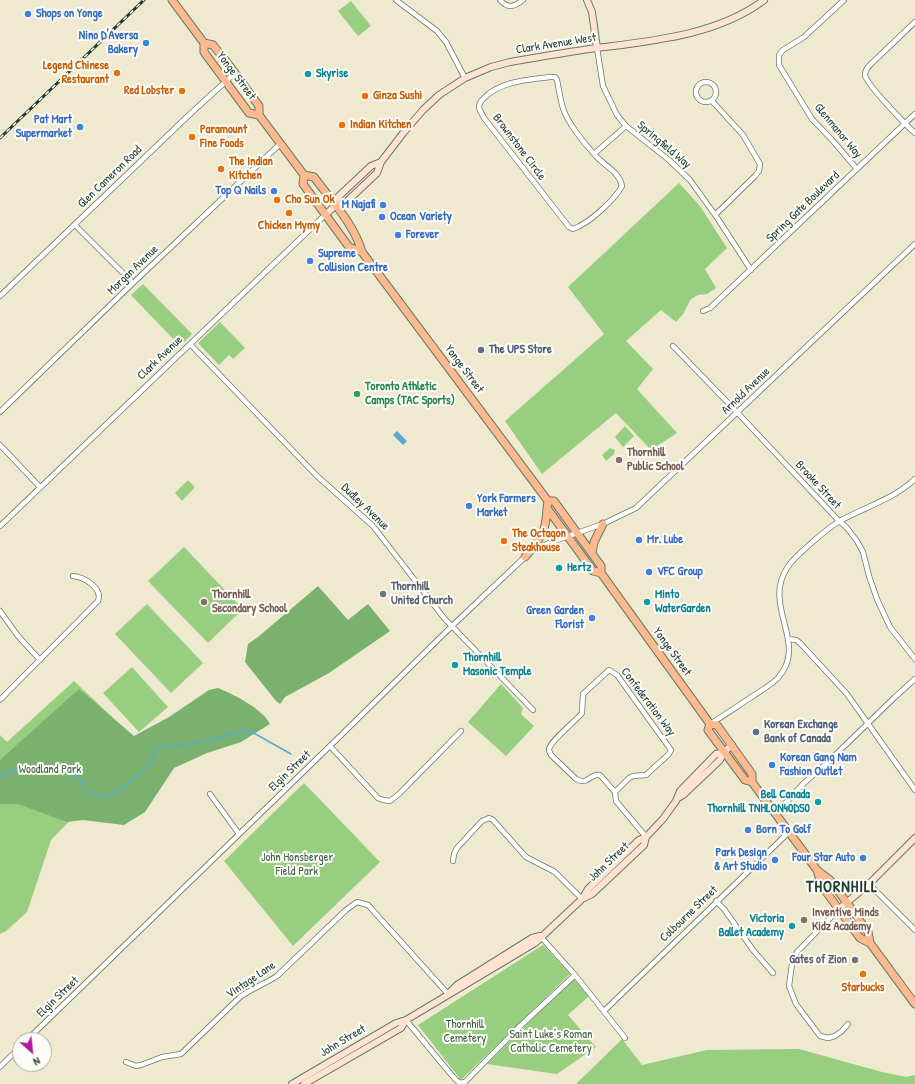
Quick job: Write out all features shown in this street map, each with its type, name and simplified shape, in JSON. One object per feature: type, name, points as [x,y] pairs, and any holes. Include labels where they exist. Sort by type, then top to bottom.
[{"type":"main road","points":[[586,0],[592,12],[597,48]]},
{"type":"main road","name":"Clark Avenue West","points":[[381,162],[371,166],[338,197],[335,206],[343,205],[377,174],[381,162],[423,110],[439,95],[465,78],[491,67],[510,62],[676,36],[709,28],[729,20],[758,5],[764,0]]},
{"type":"main road","name":"Yonge Street","points":[[174,1],[204,43],[204,52],[249,113],[260,115]]},
{"type":"main road","name":"Yonge Street","points":[[204,43],[213,45],[235,73],[259,106],[260,115],[304,175],[314,177],[358,240],[362,252],[548,504],[567,536],[593,571],[601,573]]},
{"type":"main road","name":"Yonge Street","points":[[304,175],[303,184],[349,247],[362,252]]},
{"type":"main road","name":"Clark Avenue","points":[[326,214],[335,206]]},
{"type":"main road","name":"Yonge Street","points":[[548,504],[554,501],[578,533],[601,566],[601,573],[710,724],[717,725],[752,774],[752,782]]},
{"type":"main road","points":[[525,557],[541,537],[546,528],[548,504]]},
{"type":"main road","points":[[592,553],[594,542],[603,524]]},
{"type":"main road","name":"Yonge Street","points":[[710,724],[708,730],[724,752],[745,780],[752,782],[817,870],[830,880],[868,932],[870,943],[915,1004]]},
{"type":"main road","name":"John Street","points":[[292,1084],[396,1023],[406,1020],[448,994],[457,985],[532,938],[540,936],[582,899],[588,889],[639,840],[646,837],[663,819],[678,798],[680,791],[716,754],[724,752],[732,746]]},
{"type":"main road","points":[[839,909],[869,884],[915,838]]},
{"type":"main road","name":"Yonge Street","points":[[817,870],[822,886],[860,938],[870,943]]},
{"type":"main road","name":"John Street","points":[[304,1084],[401,1028],[406,1020]]},
{"type":"street","points":[[396,0],[442,36],[465,78]]},
{"type":"street","points":[[500,0],[509,7],[516,5],[523,0]]},
{"type":"street","name":"Glenmanor Way","points":[[844,0],[809,32],[783,50],[778,59],[780,65],[812,119],[857,169]]},
{"type":"street","points":[[915,22],[866,68],[865,75],[874,89],[915,133]]},
{"type":"street","name":"Springfield Way","points":[[597,48],[603,86],[613,110],[626,126],[669,160],[690,180],[751,270]]},
{"type":"street","name":"Glen Cameron Road","points":[[0,296],[235,73]]},
{"type":"street","name":"Brownstone Circle","points":[[550,76],[555,77],[557,80],[563,109],[577,133],[594,154],[616,173],[621,180],[622,186],[616,195],[598,212],[573,229],[568,227],[484,118],[479,107],[480,103],[495,89],[507,84],[550,76]]},
{"type":"street","points":[[701,83],[711,83],[716,88],[716,95],[712,101],[706,103],[697,98],[696,88],[701,83]]},
{"type":"street","points":[[712,101],[743,135],[760,164],[759,171],[755,176],[715,215]]},
{"type":"street","name":"Spring Gate Boulevard","points":[[703,311],[710,308],[751,270],[915,114]]},
{"type":"street","points":[[594,154],[626,126]]},
{"type":"street","name":"Morgan Avenue","points":[[0,412],[133,283],[280,144]]},
{"type":"street","name":"Clark Avenue","points":[[0,526],[326,214]]},
{"type":"street","points":[[75,225],[133,283]]},
{"type":"street","name":"Arnold Avenue","points":[[578,533],[603,524],[636,508],[915,244]]},
{"type":"street","name":"Dudley Avenue","points":[[190,344],[317,476],[373,526],[444,618],[533,710]]},
{"type":"street","name":"Brooke Street","points":[[673,346],[738,413],[839,522],[847,528],[863,552],[868,576],[888,623],[915,659]]},
{"type":"street","points":[[0,445],[40,488]]},
{"type":"street","points":[[710,724],[766,688],[779,677],[785,667],[789,657],[788,639],[778,596],[782,578],[793,560],[822,534],[839,522],[886,500],[898,493],[915,479]]},
{"type":"street","name":"Elgin Street","points":[[35,1032],[452,626],[525,557],[542,546],[578,533]]},
{"type":"street","points":[[0,700],[98,601],[100,597],[97,590],[82,577],[73,576]]},
{"type":"street","points":[[0,611],[18,636],[40,660]]},
{"type":"street","points":[[788,639],[796,640],[813,656],[847,694],[915,790]]},
{"type":"street","name":"Confederation Way","points":[[615,792],[629,778],[646,775],[669,754],[671,750],[617,675],[609,670],[583,694],[582,713],[552,742],[549,749],[551,755],[579,781],[586,781],[595,774],[600,774],[615,792],[616,801],[646,837]]},
{"type":"street","points":[[776,813],[803,784],[895,696],[915,679]]},
{"type":"street","points":[[330,746],[378,798],[390,800],[399,794],[461,731]]},
{"type":"street","points":[[210,794],[239,834]]},
{"type":"street","points":[[454,861],[454,854],[457,848],[482,822],[489,818],[493,820],[526,857],[555,872],[582,899]]},
{"type":"street","name":"Colbourne Street","points":[[604,1011],[789,832]]},
{"type":"street","points":[[869,884],[915,930]]},
{"type":"street","points":[[716,901],[724,909],[753,950],[773,973]]},
{"type":"street","name":"Vintage Lane","points":[[126,1062],[136,1066],[162,1057],[181,1054],[240,997],[248,991],[277,976],[352,904],[359,902],[368,905],[374,911],[448,994]]},
{"type":"street","points":[[839,909],[797,952],[792,964],[789,986],[801,1012],[820,1036],[828,1038],[835,1036],[848,1024]]},
{"type":"street","points":[[540,936],[575,975],[625,1038]]},
{"type":"street","points":[[406,1020],[456,1080],[460,1083],[465,1082],[518,1028],[575,975]]},
{"type":"street","points":[[0,1067],[12,1055]]},
{"type":"green space","points":[[351,1],[371,26],[358,36],[338,11]]},
{"type":"green space","points":[[679,183],[700,206],[727,248],[705,269],[716,288],[707,294],[698,295],[691,299],[683,314],[676,322],[661,310],[626,341],[653,369],[637,389],[677,433],[651,450],[616,413],[542,474],[505,421],[604,334],[568,287]]},
{"type":"green space","points":[[143,284],[192,334],[180,346],[131,295]]},
{"type":"green space","points":[[220,322],[245,348],[233,359],[229,355],[219,365],[198,343]]},
{"type":"green space","points":[[625,426],[634,436],[623,447],[615,437]]},
{"type":"green space","points":[[610,448],[615,450],[614,454],[606,461],[602,455]]},
{"type":"green space","points":[[188,480],[195,487],[182,501],[175,493]]},
{"type":"green space","points":[[184,547],[243,609],[208,643],[148,581]]},
{"type":"green space","points":[[318,586],[348,620],[368,604],[390,631],[329,673],[285,697],[280,704],[245,662],[248,644]]},
{"type":"green space","points":[[147,604],[203,663],[171,693],[115,634]]},
{"type":"green space","points":[[132,667],[168,707],[139,732],[103,693]]},
{"type":"green space","name":"Woodland Park","points":[[74,681],[143,746],[51,840],[27,912],[6,931],[0,934],[0,735],[7,742]]},
{"type":"green space","points":[[501,684],[523,708],[521,714],[534,726],[506,756],[468,722]]},
{"type":"green space","points":[[218,688],[239,698],[254,708],[266,718],[270,724],[241,742],[207,753],[174,768],[145,812],[124,825],[83,820],[67,822],[18,804],[0,804],[0,760],[79,689],[134,736],[169,717],[209,690]]},
{"type":"green space","name":"John Honsberger Field Park","points":[[304,783],[380,862],[293,946],[224,861]]},
{"type":"green space","name":"Thornhill Cemetery","points":[[543,945],[570,974],[461,1080],[418,1025]]},
{"type":"green space","name":"Saint Luke’s Roman Catholic Cemetery","points":[[573,978],[589,996],[568,1015],[596,1047],[557,1074],[487,1064]]},
{"type":"green space","points":[[622,1039],[642,1065],[707,1050],[799,1049],[882,1072],[906,1077],[915,1075],[915,1084],[576,1084]]},
{"type":"water","points":[[397,431],[407,441],[403,445],[393,435]]},
{"type":"waterway","points":[[0,777],[9,771],[22,773],[43,770],[71,773],[82,781],[84,788],[88,793],[104,797],[119,790],[143,771],[152,760],[157,748],[196,743],[245,731],[252,732],[291,754]]},
{"type":"railway","points":[[0,138],[144,0]]},
{"type":"place","name":"Shops on Yonge","points":[[28,14]]},
{"type":"place","name":"Nino D'Aversa Bakery","points":[[146,43]]},
{"type":"place","name":"Legend Chinese Restaurant","points":[[117,73]]},
{"type":"place","name":"Skyrise","points":[[308,74]]},
{"type":"place","name":"Red Lobster","points":[[182,91]]},
{"type":"place","name":"Ginza Sushi","points":[[365,96]]},
{"type":"place","name":"Indian Kitchen","points":[[342,125]]},
{"type":"place","name":"Pat Mart Supermarket","points":[[80,127]]},
{"type":"place","name":"Paramount Fine Foods","points":[[192,137]]},
{"type":"place","name":"The Indian Kitchen","points":[[221,169]]},
{"type":"place","name":"Top Q Nails","points":[[274,191]]},
{"type":"place","name":"Cho Sun Ok","points":[[277,200]]},
{"type":"place","name":"M Najafi","points":[[383,205]]},
{"type":"place","name":"Chicken Mymy","points":[[289,213]]},
{"type":"place","name":"Ocean Variety","points":[[382,217]]},
{"type":"place","name":"Forever","points":[[398,235]]},
{"type":"place","name":"Supreme Collision Centre","points":[[310,261]]},
{"type":"place","name":"The UPS Store","points":[[481,350]]},
{"type":"place","name":"Toronto Athletic Camps (TAC Sports)","points":[[357,394]]},
{"type":"place","name":"Thornhill Public School","points":[[619,460]]},
{"type":"place","name":"York Farmers Market","points":[[469,506]]},
{"type":"place","name":"Mr. Lube","points":[[639,540]]},
{"type":"place","name":"The Octagon Steakhouse","points":[[504,541]]},
{"type":"place","name":"Hertz","points":[[559,568]]},
{"type":"place","name":"VFC Group","points":[[649,572]]},
{"type":"place","name":"Thornhill United Church","points":[[383,594]]},
{"type":"place","name":"Thornhill Secondary School","points":[[204,602]]},
{"type":"place","name":"Minto WaterGarden","points":[[647,602]]},
{"type":"place","name":"Green Garden Florist","points":[[592,618]]},
{"type":"place","name":"Thornhill Masonic Temple","points":[[455,665]]},
{"type":"place","name":"Korean Exchange Bank of Canada","points":[[756,732]]},
{"type":"place","name":"Korean Gang Nam Fashion Outlet","points":[[772,765]]},
{"type":"place","name":"Bell Canada Thornhill TNHLON40DS0","points":[[818,802]]},
{"type":"place","name":"Born To Golf","points":[[748,830]]},
{"type":"place","name":"Four Star Auto","points":[[863,858]]},
{"type":"place","name":"Park Design & Art Studio","points":[[775,860]]},
{"type":"place","name":"Inventive Minds Kidz Academy","points":[[804,920]]},
{"type":"place","name":"Victoria Ballet Academy","points":[[792,926]]},
{"type":"place","name":"Gates of Zion","points":[[855,960]]},
{"type":"place","name":"Starbucks","points":[[863,974]]},
{"type":"district","name":"THORNHILL","points":[[842,888]]}]
